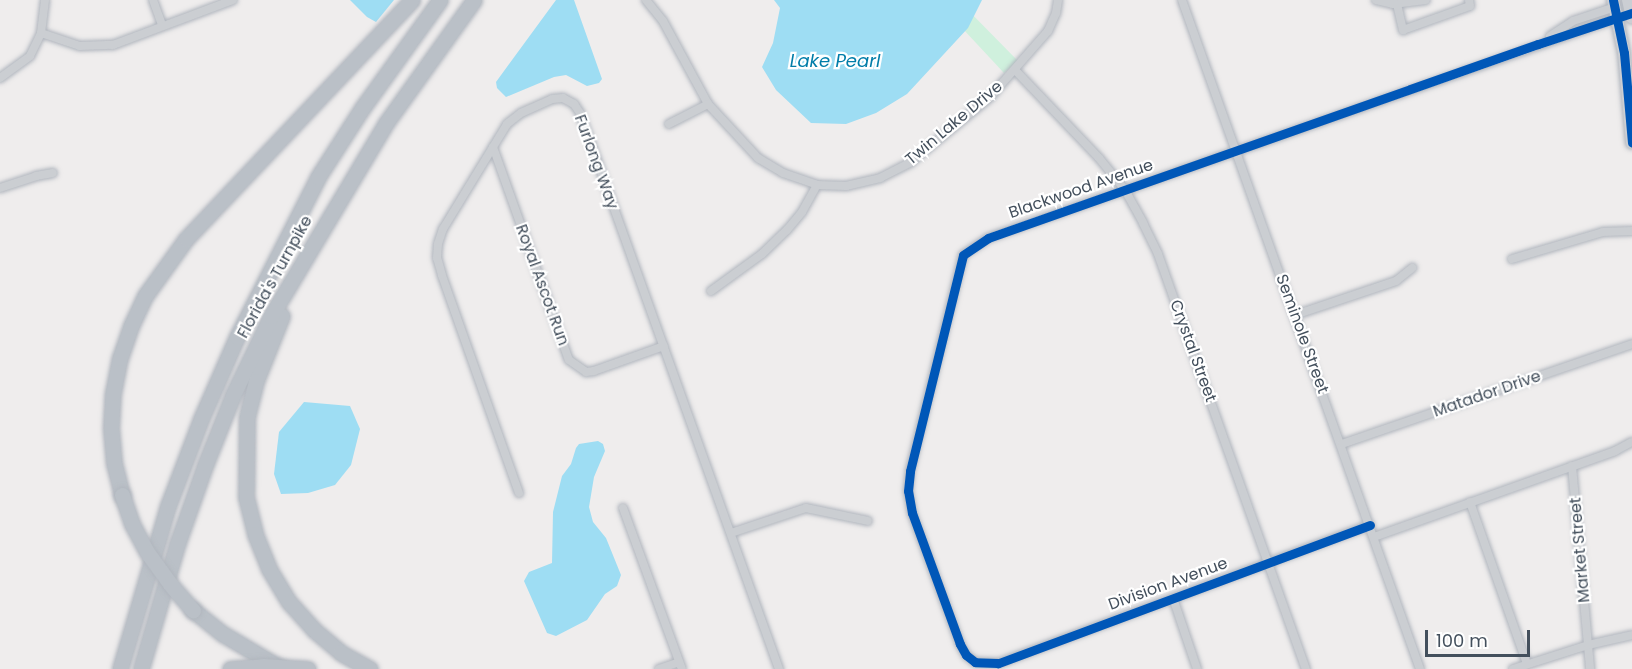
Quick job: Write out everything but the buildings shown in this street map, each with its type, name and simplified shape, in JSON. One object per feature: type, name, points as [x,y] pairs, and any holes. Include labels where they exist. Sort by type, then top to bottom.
[{"type":"highway","points":[[281,669],[223,634],[193,610],[170,584],[147,552],[132,524],[114,463],[111,427],[113,393],[120,358],[130,326],[145,296],[186,239],[412,0]]},
{"type":"highway","name":"Florida's Turnpike","points":[[120,669],[168,506],[201,419],[237,337],[318,177],[363,107],[440,0]]},
{"type":"highway","name":"Florida's Turnpike","points":[[141,669],[178,542],[233,395],[271,316],[380,133],[474,0]]},
{"type":"highway","points":[[308,255],[256,381],[247,418],[246,497],[255,534],[269,569],[289,602],[314,630],[341,653],[370,669]]},
{"type":"highway","points":[[230,669],[264,666],[308,669]]},
{"type":"main road","points":[[1628,0],[1632,18]]},
{"type":"main road","points":[[1615,8],[1624,53],[1632,143]]},
{"type":"street","points":[[0,78],[10,73],[30,56],[41,33],[45,0]]},
{"type":"street","points":[[153,0],[162,25]]},
{"type":"street","points":[[41,33],[80,46],[113,45],[233,0]]},
{"type":"street","name":"Twin Lake Drive","points":[[646,0],[663,21],[708,104],[758,158],[783,173],[817,185],[846,186],[880,178],[911,162],[990,97],[1048,31],[1056,13],[1058,0]]},
{"type":"street","name":"Seminole Street","points":[[1182,0],[1342,444],[1420,669]]},
{"type":"street","points":[[1376,0],[1397,4],[1426,0]]},
{"type":"street","points":[[1397,4],[1403,30],[1470,6],[1469,0]]},
{"type":"street","name":"Blackwood Avenue","points":[[975,662],[966,655],[960,644],[912,513],[908,491],[910,471],[963,255],[988,238],[1538,44],[1573,21],[1615,8]]},
{"type":"street","name":"Crystal Street","points":[[1016,70],[1099,158],[1125,190],[1158,254],[1306,669]]},
{"type":"street","name":"Furlong Way","points":[[519,493],[437,258],[443,229],[507,124],[521,112],[552,99],[563,98],[574,104],[664,346],[779,669]]},
{"type":"street","points":[[669,124],[708,104]]},
{"type":"street","name":"Royal Ascot Run","points":[[493,147],[569,360],[586,372],[664,346]]},
{"type":"street","points":[[0,188],[53,173]]},
{"type":"street","points":[[711,291],[762,254],[787,230],[802,212],[817,185]]},
{"type":"street","points":[[1512,259],[1603,232],[1632,231]]},
{"type":"street","points":[[1295,315],[1396,281],[1412,268]]},
{"type":"street","name":"Matador Drive","points":[[1342,444],[1632,344]]},
{"type":"street","points":[[1374,537],[1632,442]]},
{"type":"street","name":"Market Street","points":[[1572,466],[1590,669]]},
{"type":"street","points":[[1470,502],[1527,664]]},
{"type":"street","points":[[622,508],[680,665],[659,669]]},
{"type":"street","points":[[731,533],[806,508],[868,521]]},
{"type":"street","name":"Division Avenue","points":[[975,662],[998,663],[1370,525]]},
{"type":"street","points":[[1173,598],[1197,669]]},
{"type":"street","points":[[1513,669],[1588,645],[1632,635]]},
{"type":"green space","points":[[961,3],[1018,61],[1004,73],[949,14]]},
{"type":"water","points":[[350,0],[394,0],[376,22],[367,17]]},
{"type":"water","points":[[556,0],[574,0],[602,79],[599,83],[587,86],[566,75],[554,77],[506,97],[497,88],[496,82]]},
{"type":"water","name":"Lake Pearl","points":[[774,0],[982,0],[968,28],[907,94],[876,113],[846,124],[811,123],[776,90],[762,67],[773,43],[780,8]]},
{"type":"water","points":[[304,402],[350,406],[360,429],[351,465],[335,485],[308,493],[281,494],[274,474],[279,432]]},
{"type":"water","points":[[598,441],[603,444],[605,451],[594,477],[589,507],[593,522],[606,538],[621,575],[617,586],[605,594],[587,620],[556,636],[547,633],[524,581],[529,572],[552,563],[553,512],[562,476],[571,464],[579,444]]},
{"type":"cycle path","points":[[1613,0],[1624,53],[1632,143]]},
{"type":"cycle path","points":[[1370,525],[998,663],[975,662],[966,655],[960,644],[912,513],[908,491],[910,471],[963,255],[988,238],[1632,13]]}]
